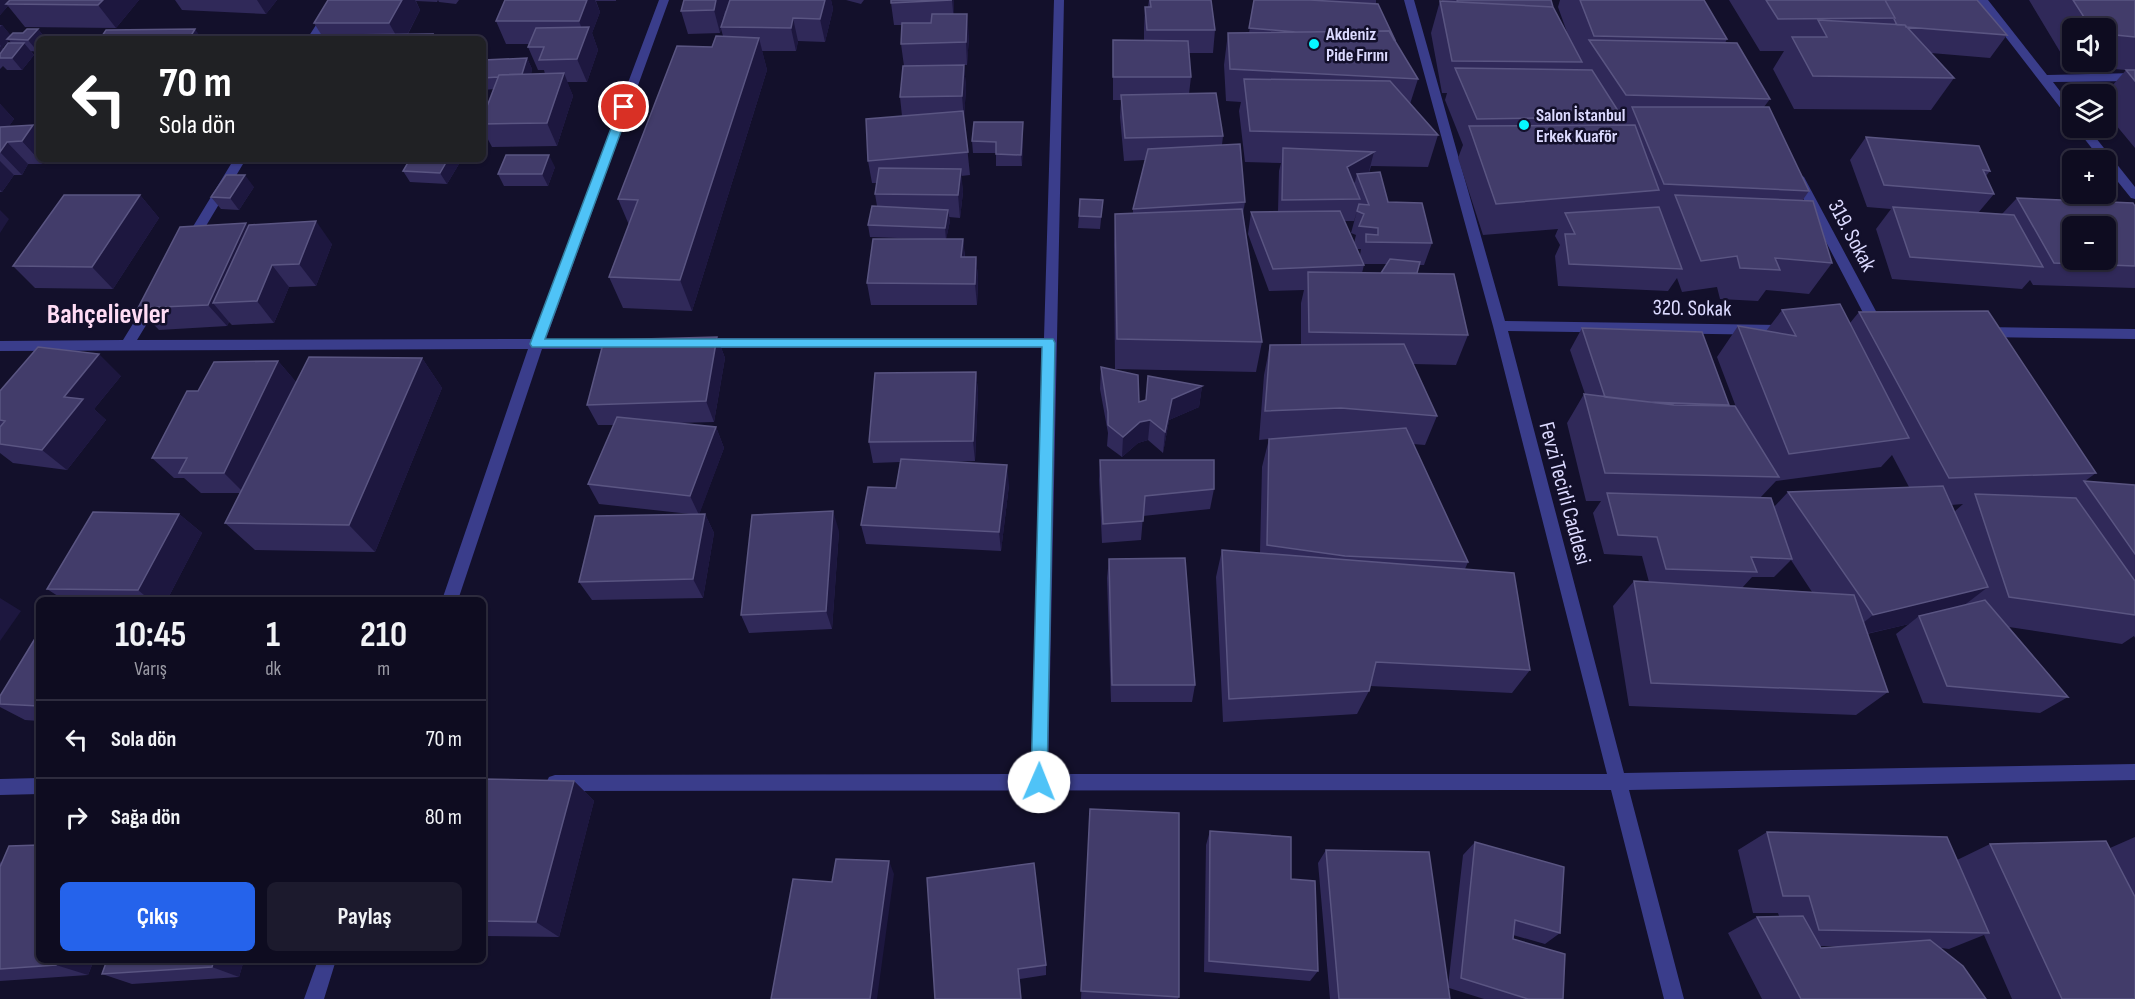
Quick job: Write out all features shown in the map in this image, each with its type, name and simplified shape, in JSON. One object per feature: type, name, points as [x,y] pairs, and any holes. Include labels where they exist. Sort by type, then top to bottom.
[{"type":"street","points":[[315,36],[337,0]]},
{"type":"street","points":[[451,597],[537,344],[664,0]]},
{"type":"street","points":[[1039,782],[1048,343],[1059,0]]},
{"type":"street","name":"Fevzi Tecirli Caddesi","points":[[1410,0],[1500,326],[1674,999]]},
{"type":"street","points":[[1982,0],[2062,102]]},
{"type":"street","points":[[2044,79],[2135,77]]},
{"type":"street","points":[[2090,138],[2135,195]]},
{"type":"street","points":[[180,257],[238,162]]},
{"type":"street","name":"319. Sokak","points":[[1792,165],[1880,331]]},
{"type":"street","points":[[127,345],[162,286]]},
{"type":"street","name":"320. Sokak","points":[[1500,326],[1797,330]]},
{"type":"street","points":[[1972,332],[2135,334]]},
{"type":"street","points":[[680,344],[1048,343]]},
{"type":"street","points":[[0,346],[632,344]]},
{"type":"street","points":[[542,783],[1618,782],[2135,772]]},
{"type":"street","points":[[0,787],[36,786]]},
{"type":"street","points":[[314,999],[326,963]]},
{"type":"building","points":[[10,0],[103,0],[98,5],[6,4]]},
{"type":"building","points":[[328,0],[402,0],[389,23],[314,23]]},
{"type":"building","points":[[505,0],[587,0],[579,21],[496,21]]},
{"type":"building","points":[[684,0],[716,0],[714,10],[681,11]]},
{"type":"building","points":[[730,0],[825,0],[820,19],[793,18],[791,28],[721,27]]},
{"type":"building","points":[[891,0],[952,0],[891,3]]},
{"type":"building","points":[[1150,0],[1211,0],[1215,30],[1147,30],[1145,7],[1151,7]]},
{"type":"building","points":[[1254,0],[1310,0],[1378,4],[1395,40],[1389,31],[1296,32],[1249,28]]},
{"type":"building","points":[[1457,0],[1551,0],[1553,7],[1458,2]]},
{"type":"building","points":[[1580,0],[1704,0],[1727,39],[1594,36]]},
{"type":"building","points":[[1766,0],[1885,0],[1895,18],[1778,19]]},
{"type":"building","points":[[1885,0],[1977,0],[2007,35],[1897,25]]},
{"type":"building","points":[[2073,0],[2135,0],[2135,37],[2116,35],[2116,18],[2085,18]]},
{"type":"building","points":[[1440,1],[1553,7],[1582,62],[1452,61]]},
{"type":"building","points":[[932,14],[967,14],[966,42],[901,44],[902,23],[931,23]]},
{"type":"building","points":[[1818,20],[1905,25],[1954,78],[1813,76],[1792,37],[1827,37]]},
{"type":"building","points":[[589,27],[577,59],[539,60],[544,47],[528,47],[536,28]]},
{"type":"building","points":[[27,29],[38,29],[28,40],[7,39],[13,33],[23,33]]},
{"type":"building","points":[[195,29],[191,36],[102,36],[106,30]]},
{"type":"building","points":[[1389,31],[1418,79],[1230,69],[1228,33]]},
{"type":"building","points":[[433,34],[432,36],[338,35]]},
{"type":"building","points":[[716,36],[759,38],[680,280],[609,277],[638,200],[618,199],[677,46],[712,47]]},
{"type":"building","points":[[1113,40],[1188,41],[1191,77],[1113,77]]},
{"type":"building","points":[[1589,40],[1737,43],[1770,99],[1626,95]]},
{"type":"building","points":[[8,43],[24,43],[12,58],[0,58],[0,54]]},
{"type":"building","points":[[527,58],[522,74],[486,78],[486,60]]},
{"type":"building","points":[[964,65],[962,96],[900,97],[903,66]]},
{"type":"building","points":[[1455,68],[1592,70],[1622,117],[1477,119]]},
{"type":"building","points":[[2126,70],[2135,70],[2135,81]]},
{"type":"building","points":[[564,73],[547,123],[486,124],[486,109],[499,75]]},
{"type":"building","points":[[1244,79],[1390,81],[1438,135],[1250,131]]},
{"type":"building","points":[[1216,93],[1223,136],[1125,138],[1121,95]]},
{"type":"building","points":[[1632,107],[1769,107],[1809,191],[1664,184]]},
{"type":"building","points":[[963,111],[968,152],[868,161],[866,119]]},
{"type":"building","points":[[974,122],[1023,122],[1021,155],[996,154],[996,142],[972,141]]},
{"type":"building","points":[[33,125],[22,141],[7,142],[0,152],[0,127]]},
{"type":"building","points":[[1635,125],[1659,190],[1496,204],[1469,126]]},
{"type":"building","points":[[1866,137],[1979,146],[1990,171],[1983,170],[1994,194],[1884,185]]},
{"type":"building","points":[[1240,144],[1245,202],[1133,209],[1148,149]]},
{"type":"building","points":[[1283,148],[1374,152],[1347,167],[1360,199],[1282,200]]},
{"type":"building","points":[[506,155],[549,155],[542,174],[498,174]]},
{"type":"building","points":[[408,162],[446,162],[440,173],[403,171]]},
{"type":"building","points":[[879,168],[961,169],[958,195],[875,194]]},
{"type":"building","points":[[1380,172],[1388,202],[1422,203],[1432,243],[1366,242],[1366,234],[1378,235],[1378,228],[1359,226],[1364,214],[1357,211],[1359,204],[1369,205],[1357,174]]},
{"type":"building","points":[[226,175],[245,175],[230,198],[211,197]]},
{"type":"building","points":[[64,195],[140,195],[92,267],[13,266]]},
{"type":"building","points":[[1675,195],[1813,201],[1832,263],[1775,258],[1780,270],[1740,268],[1737,256],[1701,261]]},
{"type":"building","points":[[2017,198],[2062,200],[2062,204],[2133,203],[2135,206],[2135,266],[2116,265],[2116,216],[2062,216],[2062,263],[2054,263]]},
{"type":"building","points":[[1080,199],[1103,200],[1101,217],[1079,216]]},
{"type":"building","points":[[872,206],[948,210],[945,228],[868,225]]},
{"type":"building","points":[[1659,207],[1682,269],[1569,264],[1565,234],[1575,234],[1565,213]]},
{"type":"building","points":[[1893,207],[2014,215],[2043,267],[1910,257]]},
{"type":"building","points":[[1242,209],[1262,342],[1117,339],[1115,214]]},
{"type":"building","points":[[1340,211],[1364,265],[1273,269],[1251,212]]},
{"type":"building","points":[[316,221],[299,264],[272,265],[257,301],[213,303],[249,225]]},
{"type":"building","points":[[246,223],[208,305],[138,308],[180,227]]},
{"type":"building","points":[[873,239],[963,239],[961,257],[976,257],[975,284],[867,283]]},
{"type":"building","points":[[1390,259],[1420,262],[1417,273],[1381,273]]},
{"type":"building","points":[[1308,272],[1454,274],[1468,335],[1309,332]]},
{"type":"building","points":[[1840,304],[1909,438],[1789,454],[1738,326],[1796,336],[1782,310]]},
{"type":"building","points":[[1988,311],[2096,473],[1949,478],[1859,312]]},
{"type":"building","points":[[1582,328],[1702,332],[1729,405],[1649,402],[1605,397]]},
{"type":"building","points":[[717,337],[706,401],[587,405],[604,340]]},
{"type":"building","points":[[1404,344],[1437,416],[1341,408],[1265,411],[1270,345]]},
{"type":"building","points":[[38,347],[99,354],[64,397],[83,399],[42,450],[0,444],[0,427],[5,421],[0,420],[0,391]]},
{"type":"building","points":[[309,357],[422,358],[349,525],[225,523]]},
{"type":"building","points":[[278,361],[224,473],[179,473],[187,458],[152,458],[187,391],[198,391],[214,362]]},
{"type":"building","points":[[1101,367],[1138,375],[1139,402],[1146,400],[1148,376],[1202,386],[1172,399],[1165,432],[1150,420],[1140,422],[1123,437],[1108,425]]},
{"type":"building","points":[[976,372],[973,441],[869,442],[875,373]]},
{"type":"building","points":[[1584,394],[1674,405],[1735,406],[1779,477],[1605,473]]},
{"type":"building","points":[[617,417],[716,427],[690,496],[588,484]]},
{"type":"building","points":[[1406,428],[1468,562],[1345,556],[1267,545],[1269,439]]},
{"type":"building","points":[[901,459],[1007,465],[999,532],[861,525],[868,487],[896,488]]},
{"type":"building","points":[[1100,460],[1214,460],[1214,489],[1145,496],[1143,521],[1103,524]]},
{"type":"building","points":[[2084,481],[2135,485],[2135,554]]},
{"type":"building","points":[[1943,486],[1988,587],[1873,615],[1788,492]]},
{"type":"building","points":[[1607,493],[1771,498],[1792,559],[1751,557],[1757,572],[1666,569],[1657,537],[1618,535]]},
{"type":"building","points":[[1975,494],[2076,498],[2135,581],[2135,615],[2009,597]]},
{"type":"building","points":[[833,511],[826,611],[741,615],[752,515]]},
{"type":"building","points":[[93,512],[179,514],[138,590],[47,589]]},
{"type":"building","points":[[705,514],[693,579],[579,582],[595,516]]},
{"type":"building","points":[[1222,550],[1514,573],[1530,670],[1376,662],[1369,691],[1229,699]]},
{"type":"building","points":[[1185,558],[1195,685],[1112,685],[1109,559]]},
{"type":"building","points":[[1634,581],[1854,595],[1888,692],[1651,683]]},
{"type":"building","points":[[1985,600],[2068,697],[1947,686],[1919,616]]},
{"type":"building","points":[[36,637],[36,706],[0,704],[0,696]]},
{"type":"building","points":[[486,779],[574,781],[536,922],[486,921]]},
{"type":"building","points":[[1090,809],[1179,813],[1179,997],[1081,991]]},
{"type":"building","points":[[1210,831],[1291,837],[1291,879],[1315,881],[1318,971],[1209,961]]},
{"type":"building","points":[[1767,832],[1947,837],[1989,933],[1819,930],[1809,896],[1783,896]]},
{"type":"building","points":[[2106,841],[2135,897],[2135,999],[2062,999],[1990,844]]},
{"type":"building","points":[[1475,842],[1564,867],[1560,933],[1515,920],[1513,939],[1565,954],[1563,999],[1528,999],[1461,978]]},
{"type":"building","points":[[36,845],[36,963],[57,963],[56,965],[0,969],[0,867],[9,846]]},
{"type":"building","points":[[1326,850],[1429,852],[1450,999],[1339,999]]},
{"type":"building","points":[[836,859],[889,861],[870,999],[771,999],[793,879],[832,882]]},
{"type":"building","points":[[1034,863],[1046,965],[1018,969],[1021,999],[935,999],[927,878]]},
{"type":"building","points":[[1803,916],[1821,948],[1930,940],[1963,966],[1986,999],[1801,999],[1757,917]]},
{"type":"building","points":[[106,963],[213,963],[212,967],[102,974]]},
{"type":"place","name":"Akdeniz Pide Fırını","points":[[1314,44]]},
{"type":"place","name":"Salon İstanbul Erkek Kuaför","points":[[1524,125]]},
{"type":"district","name":"Bahçelievler","points":[[108,313]]},
{"type":"route","points":[[624,107],[537,344],[1048,343],[1039,782]]}]
